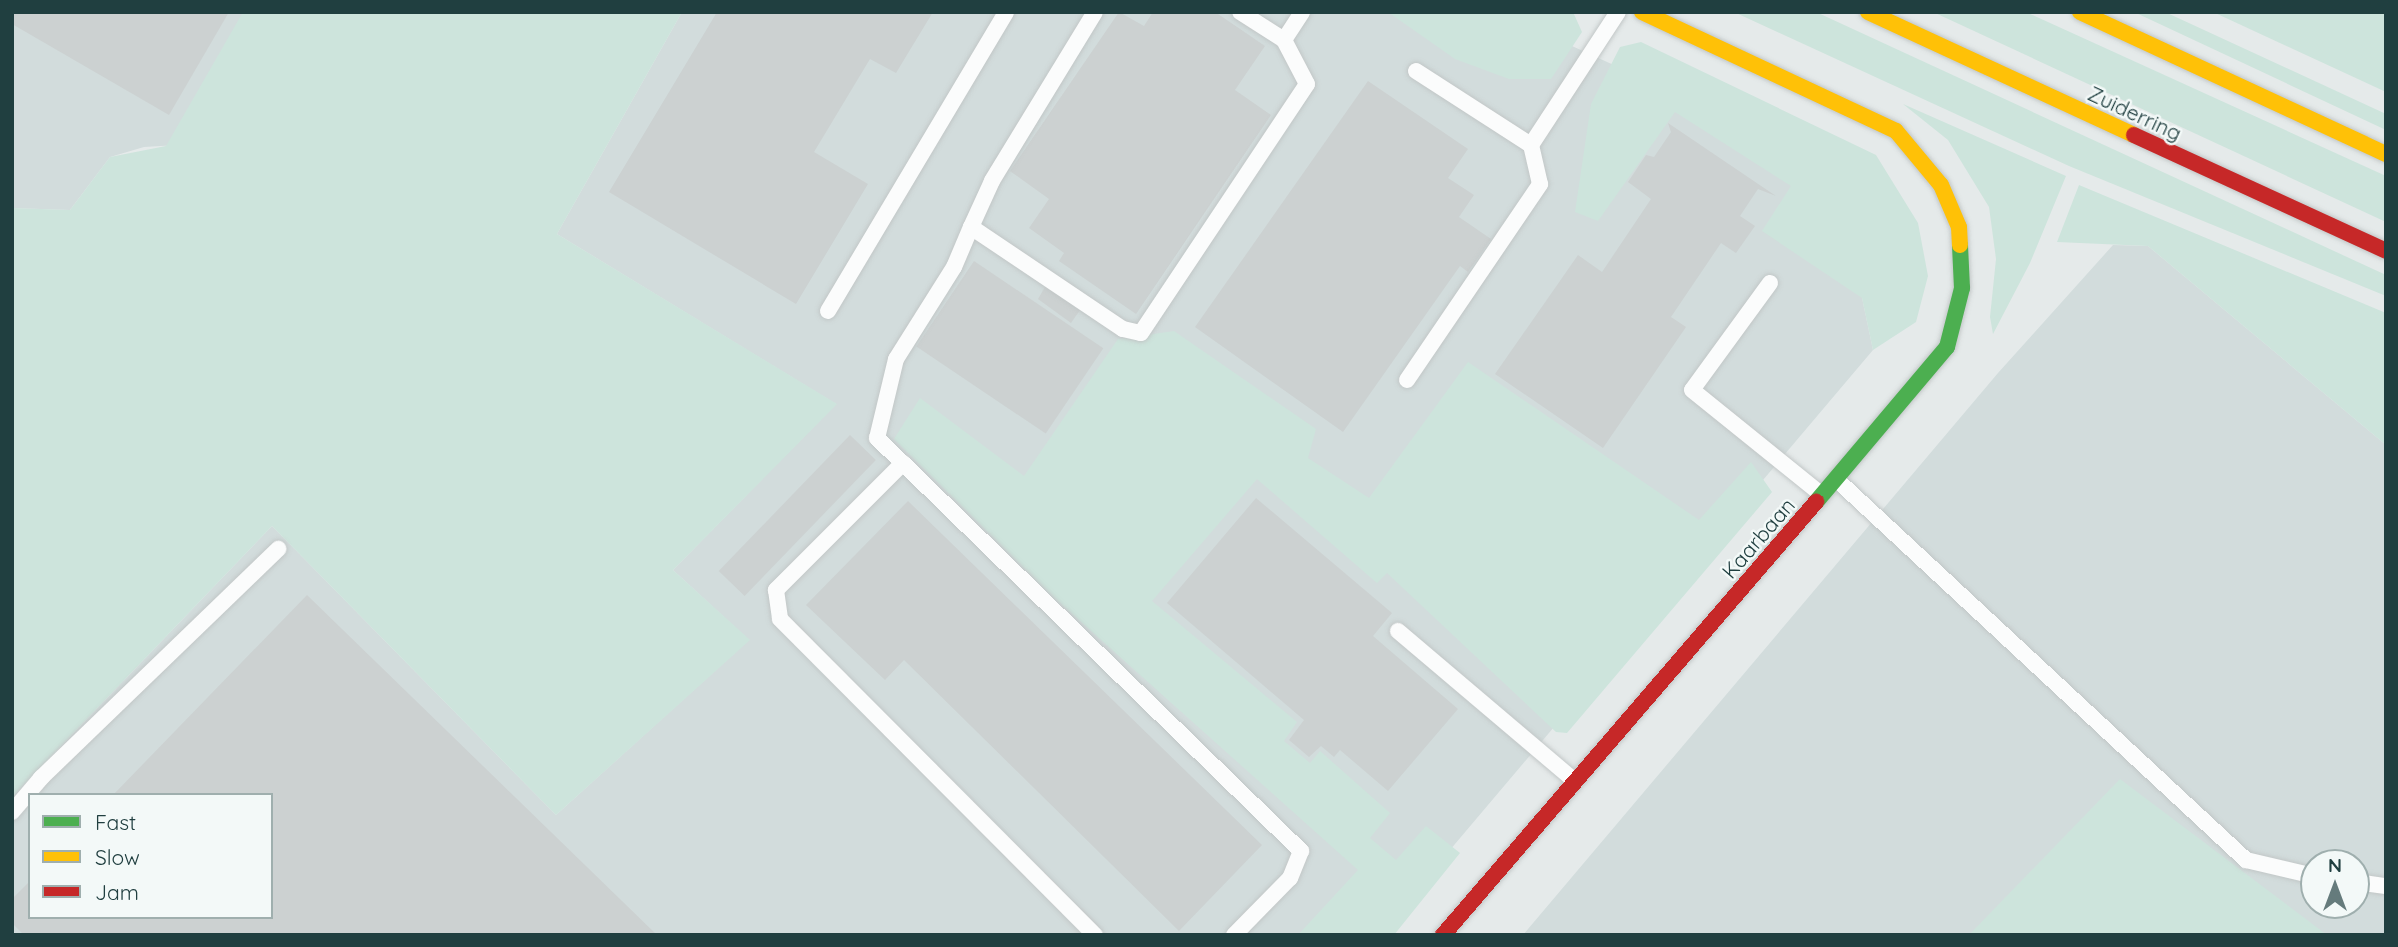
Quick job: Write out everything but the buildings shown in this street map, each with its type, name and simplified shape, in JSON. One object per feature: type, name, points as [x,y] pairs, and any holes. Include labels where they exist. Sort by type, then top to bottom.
[{"type":"street","name":"Kaarbaan","points":[[1443,935],[1947,347],[1962,288],[1959,226],[1941,185],[1896,131],[1642,12]]},
{"type":"street","name":"Zuiderring","points":[[1868,12],[2386,251]]},
{"type":"street","points":[[2080,12],[2386,154]]},
{"type":"lane","points":[[828,311],[1006,12]]},
{"type":"lane","points":[[1095,12],[992,181],[954,267],[896,359],[877,438],[1301,851],[1290,878],[1234,935]]},
{"type":"lane","points":[[971,227],[1123,329],[1141,333],[1307,83],[1284,40],[1240,12]]},
{"type":"lane","points":[[1284,40],[1302,12]]},
{"type":"lane","points":[[1531,145],[1618,12]]},
{"type":"lane","points":[[1407,380],[1540,184],[1531,145],[1416,71]]},
{"type":"lane","points":[[1770,283],[1692,390],[1822,495]]},
{"type":"lane","points":[[903,463],[776,590],[780,619],[1095,935]]},
{"type":"lane","points":[[1836,479],[2246,860],[2300,873]]},
{"type":"lane","points":[[28,793],[278,549]]},
{"type":"lane","points":[[1398,631],[1575,782]]},
{"type":"lane","points":[[12,812],[28,793]]},
{"type":"shaded area","points":[[12,12],[317,12],[245,141],[144,147],[110,157],[70,210],[12,208]]},
{"type":"shaded area","points":[[682,12],[1497,12],[1834,165],[1873,350],[1378,935],[12,935],[12,797],[272,526],[556,815],[749,640],[673,570],[836,404],[557,234]]},
{"type":"shaded area","points":[[2113,245],[2148,246],[2386,445],[2386,935],[1523,935],[1998,373]]},
{"type":"green space","points":[[243,12],[682,12],[557,234],[837,404],[673,570],[750,640],[556,815],[272,526],[12,797],[12,208],[70,210],[110,157],[166,146]]},
{"type":"green space","points":[[1388,12],[1573,12],[1582,32],[1551,79],[1509,79],[1455,59]]},
{"type":"green space","points":[[1734,12],[1816,12],[2386,275],[2386,296],[2069,166]]},
{"type":"green space","points":[[1933,12],[2026,12],[2386,176],[2386,222]]},
{"type":"green space","points":[[2134,12],[2165,12],[2386,114],[2386,130]]},
{"type":"green space","points":[[2213,12],[2386,12],[2386,92]]},
{"type":"green space","points":[[1641,42],[1876,155],[1918,223],[1928,276],[1916,322],[1873,350],[1862,298],[1762,231],[1791,186],[1675,112],[1598,221],[1575,212],[1591,104],[1620,47]]},
{"type":"green space","points":[[1903,104],[2066,176],[2030,263],[1993,334],[1990,317],[1996,259],[1989,207],[1948,140]]},
{"type":"green space","points":[[2079,185],[2386,313],[2386,445],[2148,246],[2057,242]]},
{"type":"green space","points":[[1174,331],[1316,429],[1308,458],[1369,498],[1468,362],[1699,520],[1751,462],[1772,492],[1567,733],[1556,732],[1387,573],[1377,583],[1257,479],[1152,601],[1297,722],[1284,741],[1310,763],[1320,751],[1390,813],[1370,838],[1396,860],[1426,826],[1460,853],[1394,935],[1298,935],[1358,870],[1053,597],[894,439],[920,398],[1024,476],[1118,339]]},
{"type":"green space","points":[[2120,779],[2300,915],[2300,919],[2306,919],[2327,935],[1969,935]]},
{"type":"traffic: fast","points":[[1816,502],[1947,347],[1962,288],[1960,245]]},
{"type":"traffic: slow","points":[[1642,12],[1896,131],[1941,185],[1959,227],[1960,245]]},
{"type":"traffic: slow","points":[[1868,12],[2134,135]]},
{"type":"traffic: slow","points":[[2080,12],[2386,154]]},
{"type":"traffic: jam","points":[[2134,135],[2386,251]]},
{"type":"traffic: jam","points":[[1443,935],[1816,502]]}]
